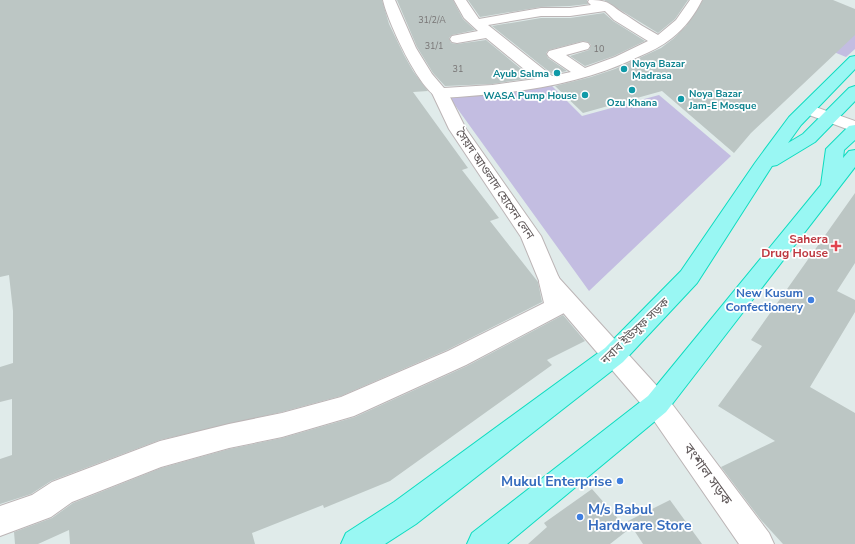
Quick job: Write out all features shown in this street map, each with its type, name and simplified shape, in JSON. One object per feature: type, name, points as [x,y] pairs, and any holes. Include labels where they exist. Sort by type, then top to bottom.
[{"type":"highway","name":"নবাব ইউসুফ সড়ক","points":[[357,544],[405,513],[614,355],[689,277],[762,167],[795,121],[855,60]]},
{"type":"highway","points":[[762,167],[809,138],[855,91]]},
{"type":"highway","points":[[830,187],[835,149],[855,129]]},
{"type":"highway","points":[[483,544],[658,404],[855,155]]},
{"type":"street","name":"সৈয়দ আওলাদ হোসেন লেন","points":[[390,0],[390,4],[409,48],[440,93],[458,130],[531,236],[550,282],[658,404]]},
{"type":"street","points":[[460,0],[469,15],[549,82]]},
{"type":"street","points":[[555,12],[545,4],[570,0]]},
{"type":"street","points":[[588,0],[608,8],[619,17],[658,41]]},
{"type":"street","points":[[440,93],[526,86],[584,74],[635,54],[658,41],[673,31],[688,14],[696,0]]},
{"type":"street","points":[[478,23],[541,12],[570,12],[608,8]]},
{"type":"street","points":[[457,39],[489,33]]},
{"type":"street","points":[[583,46],[554,54],[584,74]]},
{"type":"street","points":[[807,108],[835,113],[855,129]]},
{"type":"street","points":[[0,521],[40,507],[62,492],[160,454],[229,436],[282,425],[345,408],[457,358],[556,307],[550,282]]},
{"type":"street","name":"বংশাল সড়ক","points":[[658,404],[758,544]]},
{"type":"shaded area","points":[[855,32],[855,49],[846,57],[802,39]]},
{"type":"shaded area","points":[[552,86],[582,116],[659,95],[731,156],[589,291],[449,97]]},
{"type":"building","points":[[0,0],[382,0],[389,24],[404,55],[413,71],[428,91],[413,92],[468,168],[462,170],[499,218],[490,221],[538,282],[542,302],[447,350],[341,396],[282,412],[160,440],[51,481],[31,494],[0,504],[0,459],[12,455],[12,399],[0,402],[0,367],[13,363],[13,311],[9,275],[0,277]]},
{"type":"building","points":[[397,0],[453,0],[463,19],[475,30],[452,35],[449,38],[451,43],[457,44],[486,40],[532,78],[492,84],[445,86],[433,73],[417,47]]},
{"type":"building","points":[[468,0],[587,0],[588,4],[541,7],[480,17]]},
{"type":"building","points":[[604,0],[688,0],[675,19],[658,33]]},
{"type":"building","points":[[703,0],[833,0],[855,9],[855,35],[751,133],[734,153],[662,91],[583,113],[555,86],[615,69],[661,48],[686,26]]},
{"type":"building","points":[[604,13],[613,21],[645,41],[614,56],[585,66],[570,56],[589,50],[591,45],[588,42],[583,41],[549,50],[546,53],[548,58],[567,71],[552,74],[492,26],[541,18],[570,18]]},
{"type":"building","points":[[855,193],[855,263],[837,291],[855,300],[855,312],[810,387],[855,413],[855,544],[783,544],[761,520],[721,467],[775,441],[718,406],[762,346],[751,340]]},
{"type":"building","points":[[563,315],[585,341],[547,360],[552,365],[390,481],[324,508],[323,505],[252,533],[255,544],[70,544],[69,530],[38,544],[15,544],[14,532],[52,518],[73,503],[161,468],[229,449],[282,438],[355,417],[467,366]]},
{"type":"building","points":[[592,489],[628,530],[610,544],[528,544],[547,527],[544,523]]},
{"type":"building","points":[[670,500],[702,544],[643,544],[628,521]]},
{"type":"place","name":"Noya Bazar Madrasa","points":[[624,69]]},
{"type":"place","name":"Ayub Salma","points":[[557,73]]},
{"type":"place","name":"Ozu Khana","points":[[632,90]]},
{"type":"place","name":"WASA Pump House","points":[[585,95]]},
{"type":"place","name":"Noya Bazar Jam-E Mosque","points":[[681,99]]},
{"type":"place","name":"Sahera Drug House","points":[[836,246]]},
{"type":"place","name":"New Kusum Confectionery","points":[[811,300]]},
{"type":"place","name":"Mukul Enterprise","points":[[620,481]]},
{"type":"place","name":"M/s Babul Hardware Store","points":[[580,517]]}]
